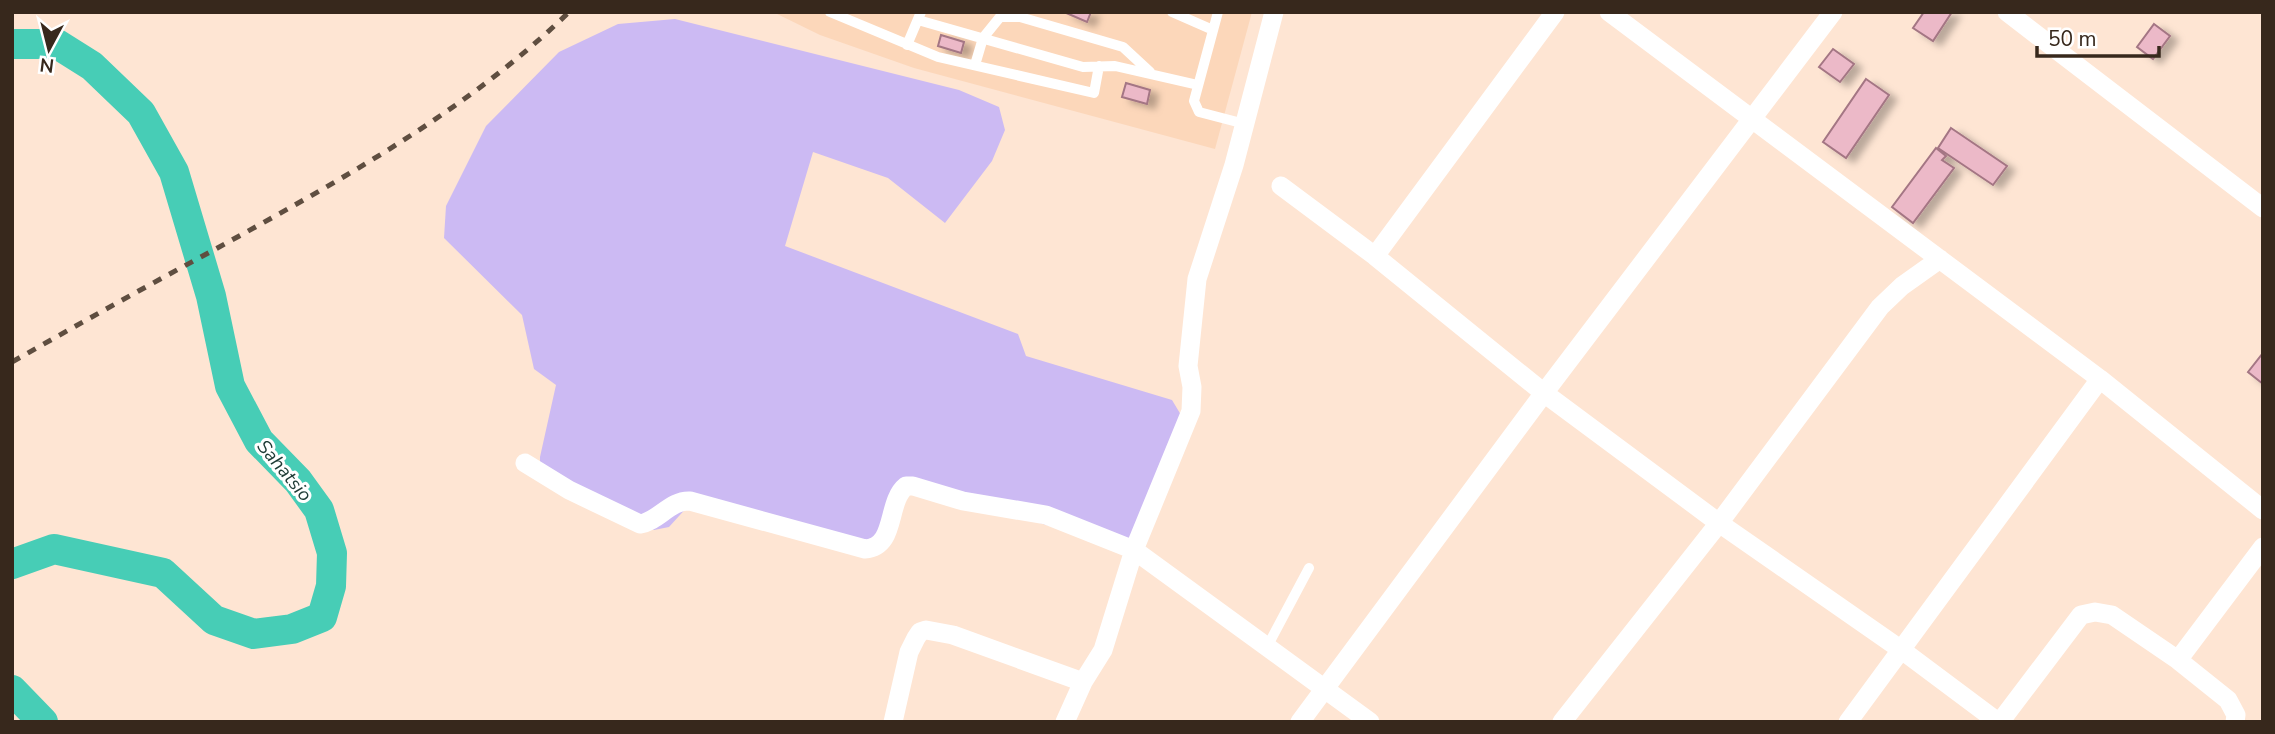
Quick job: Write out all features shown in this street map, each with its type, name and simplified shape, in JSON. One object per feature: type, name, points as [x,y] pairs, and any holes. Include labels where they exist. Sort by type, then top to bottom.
[{"type":"street","points":[[1065,722],[1083,682],[1103,650],[1134,550],[1191,411],[1192,387],[1188,366],[1197,279],[1245,124],[1274,12]]},
{"type":"street","points":[[1375,256],[1555,12]]},
{"type":"street","points":[[1609,12],[2100,379],[2263,510]]},
{"type":"street","points":[[1300,722],[1544,393],[1833,12]]},
{"type":"street","points":[[2007,12],[2263,208]]},
{"type":"street","points":[[1280,186],[1375,256],[1544,393],[1719,523],[1903,651],[1999,722],[2081,615],[2095,612],[2112,615],[2178,660],[2228,701],[2236,715],[2235,722]]},
{"type":"street","points":[[1562,722],[1719,523],[1881,307],[1911,279],[1940,259]]},
{"type":"street","points":[[1848,722],[1903,651],[2100,379]]},
{"type":"street","points":[[525,463],[569,490],[640,524],[649,523],[674,504],[690,501],[844,544],[872,549],[883,541],[902,489],[913,486],[963,501],[1046,515],[1134,550],[1370,722]]},
{"type":"street","points":[[2178,660],[2263,547]]},
{"type":"street","points":[[893,722],[909,652],[920,632],[926,630],[953,635],[1083,682]]},
{"type":"lane","points":[[830,12],[848,16],[906,45],[938,57],[1094,93],[1099,66]]},
{"type":"lane","points":[[1172,12],[1213,30]]},
{"type":"lane","points":[[1218,12],[1194,101],[1199,112],[1245,124]]},
{"type":"lane","points":[[906,45],[919,16],[1083,67],[1115,66],[1198,85]]},
{"type":"lane","points":[[975,65],[983,38],[1000,17],[1020,17],[1123,47],[1152,75]]},
{"type":"lane","points":[[1268,647],[1309,568]]},
{"type":"shaded area","points":[[773,12],[1252,12],[1215,149],[914,68],[820,35]]},
{"type":"shaded area","points":[[675,19],[959,90],[999,107],[1005,130],[992,161],[945,223],[888,178],[813,152],[785,246],[1018,334],[1026,356],[1172,400],[1181,415],[1132,551],[912,484],[886,548],[690,504],[669,527],[654,530],[540,468],[556,385],[534,369],[522,315],[444,238],[446,206],[486,126],[559,52],[618,24]]},
{"type":"building","points":[[1064,12],[1091,12],[1087,22]]},
{"type":"building","points":[[1924,12],[1952,12],[1933,41],[1913,28]]},
{"type":"building","points":[[2154,24],[2170,36],[2153,59],[2137,47]]},
{"type":"building","points":[[941,35],[964,42],[961,53],[938,46]]},
{"type":"building","points":[[1833,49],[1854,64],[1840,82],[1819,67]]},
{"type":"building","points":[[1866,79],[1889,95],[1846,158],[1823,142]]},
{"type":"building","points":[[1126,83],[1150,90],[1147,104],[1122,97]]},
{"type":"building","points":[[1951,128],[2007,166],[1993,185],[1938,148]]},
{"type":"building","points":[[1936,148],[1946,156],[1942,160],[1954,168],[1913,223],[1892,207]]},
{"type":"building","points":[[2263,353],[2263,384],[2248,372]]},
{"type":"waterway","name":"Sahatsio","points":[[12,44],[57,44],[92,66],[141,113],[174,172],[211,296],[230,386],[259,441],[298,481],[319,510],[332,553],[331,586],[322,617],[292,629],[254,634],[214,620],[163,573],[54,549],[12,564]]},
{"type":"waterway","name":"Sahatsio","points":[[12,690],[43,722]]},
{"type":"railway","points":[[12,362],[306,199],[399,143],[487,82],[569,12]]}]
